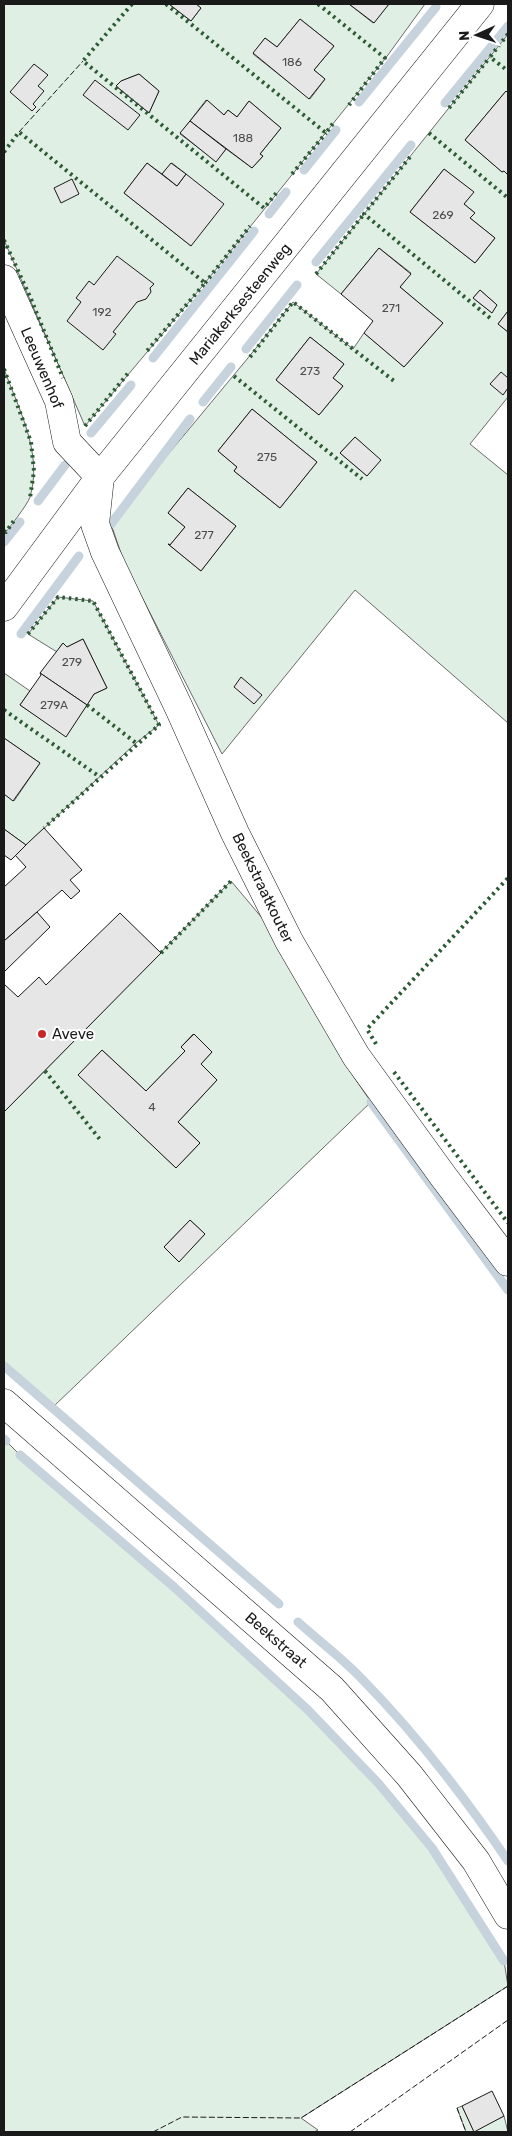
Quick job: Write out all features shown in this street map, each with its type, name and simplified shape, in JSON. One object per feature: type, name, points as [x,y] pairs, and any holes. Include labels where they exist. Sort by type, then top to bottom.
[{"type":"street","name":"Mariakerksesteenweg","points":[[4,607],[100,477],[480,4]]},
{"type":"street","name":"Leeuwenhof","points":[[4,279],[59,401],[67,442],[100,477]]},
{"type":"street","name":"Beekstraatkouter","points":[[100,477],[95,524],[105,552],[235,832],[288,941],[356,1056],[508,1262]]},
{"type":"street","name":"Beekstraat","points":[[4,1403],[332,1689],[408,1775],[476,1860],[508,1915]]},
{"type":"green space","points":[[4,4],[169,4],[191,21],[201,8],[196,4],[349,4],[373,23],[389,4],[425,4],[385,59],[205,283],[85,426],[4,240]],"holes":[[[300,19],[334,46],[314,70],[325,79],[310,99],[253,54],[265,38],[277,47]],[[139,74],[159,91],[149,113],[117,87],[121,81]],[[206,100],[224,115],[228,110],[237,117],[249,101],[281,128],[260,154],[263,156],[252,168],[226,149],[216,161],[180,134]],[[147,163],[162,174],[172,163],[186,174],[191,246],[124,193]]]},
{"type":"green space","points":[[508,34],[508,93],[506,91],[465,140],[508,175],[508,311],[498,324],[508,332],[508,397],[470,444],[508,475],[508,723],[355,590],[222,754],[124,562],[111,524],[293,302],[353,349],[364,333],[404,367],[443,323],[400,287],[411,273],[379,248],[341,294],[316,274]],"holes":[[[444,169],[473,192],[464,204],[474,212],[470,218],[495,238],[475,263],[410,212]],[[480,290],[497,305],[491,312],[473,298]],[[310,337],[344,364],[333,378],[343,386],[319,415],[276,380]],[[252,409],[317,462],[280,508],[234,471],[237,467],[218,451]],[[355,437],[380,460],[367,476],[340,453]],[[188,488],[236,526],[201,571],[168,544],[170,545],[185,527],[168,513]]]},
{"type":"green space","points":[[4,369],[28,432],[34,464],[29,500],[4,535]]},
{"type":"green space","points":[[58,597],[93,601],[159,725],[136,743],[26,845],[4,829],[4,794],[14,801],[40,763],[4,738],[4,673],[30,691],[20,705],[66,736],[94,694],[107,688],[83,639],[67,647],[62,644],[57,652],[28,634]]},
{"type":"green space","points":[[231,881],[268,925],[343,1061],[371,1102],[53,1407],[4,1366],[4,1112]],"holes":[[[193,1034],[212,1052],[201,1064],[217,1080],[178,1122],[200,1143],[176,1168],[79,1075],[102,1050],[146,1091],[185,1051],[181,1047]],[[190,1220],[205,1234],[179,1261],[164,1247]]]},
{"type":"green space","points":[[6,1441],[174,1587],[308,1710],[379,1784],[432,1848],[504,1961],[508,1986],[301,2118],[318,2130],[314,2132],[4,2132],[4,1442]]},
{"type":"green space","points":[[462,2106],[474,2131],[504,2116],[508,2132],[466,2132],[457,2108]]},
{"type":"building","points":[[169,4],[196,4],[201,8],[191,21]]},
{"type":"building","points":[[349,4],[389,4],[374,23]]},
{"type":"building","points":[[300,19],[334,46],[314,70],[325,79],[309,99],[253,53],[265,38],[277,47]]},
{"type":"building","points":[[34,64],[48,75],[38,86],[44,91],[33,104],[36,107],[32,111],[10,92]]},
{"type":"building","points":[[139,74],[159,91],[149,113],[116,86],[121,81]]},
{"type":"building","points":[[95,80],[140,115],[128,130],[83,95]]},
{"type":"building","points":[[506,91],[508,93],[508,175],[465,140]]},
{"type":"building","points":[[207,100],[224,115],[228,110],[237,117],[249,101],[281,128],[260,154],[263,156],[252,168],[190,121]]},
{"type":"building","points":[[190,121],[226,149],[216,162],[180,133]]},
{"type":"building","points":[[147,163],[177,186],[186,174],[224,204],[191,246],[124,193]]},
{"type":"building","points":[[171,163],[186,174],[177,186],[162,174]]},
{"type":"building","points":[[444,169],[474,192],[464,204],[475,213],[470,218],[495,238],[475,263],[410,212]]},
{"type":"building","points":[[72,179],[79,194],[61,203],[54,188]]},
{"type":"building","points":[[379,248],[411,274],[400,287],[443,323],[404,367],[364,333],[373,321],[341,294]]},
{"type":"building","points":[[117,256],[154,284],[150,288],[151,292],[146,299],[137,302],[113,332],[116,334],[103,350],[67,321],[81,302],[76,298],[89,281],[94,285]]},
{"type":"building","points":[[480,290],[497,305],[492,313],[473,298]]},
{"type":"building","points":[[508,311],[508,332],[498,324]]},
{"type":"building","points":[[310,337],[344,364],[333,378],[343,386],[319,415],[276,380]]},
{"type":"building","points":[[501,372],[508,378],[508,388],[503,395],[490,384]]},
{"type":"building","points":[[252,409],[317,462],[280,508],[234,471],[237,467],[218,451]]},
{"type":"building","points":[[355,437],[381,460],[367,476],[340,453]]},
{"type":"building","points":[[188,488],[236,526],[201,571],[168,544],[170,545],[185,527],[168,513]]},
{"type":"building","points":[[83,639],[107,688],[94,694],[87,705],[40,673],[63,643],[67,647]]},
{"type":"building","points":[[40,673],[87,705],[66,737],[20,705],[41,675]]},
{"type":"building","points":[[241,677],[262,695],[254,704],[234,687]]},
{"type":"building","points":[[4,738],[40,763],[13,801],[4,794]]},
{"type":"building","points":[[44,828],[82,870],[70,880],[80,891],[71,899],[62,890],[4,941],[4,887],[26,867],[15,855]]},
{"type":"building","points":[[4,829],[26,845],[11,860],[4,855]]},
{"type":"building","points":[[37,912],[50,927],[4,972],[4,941]]},
{"type":"building","name":"Aveve","points":[[120,913],[161,953],[4,1112],[4,984],[18,997],[39,977],[46,985]]},
{"type":"building","points":[[194,1034],[212,1052],[201,1064],[217,1080],[178,1122],[200,1143],[176,1168],[78,1075],[102,1050],[146,1091],[185,1051],[181,1047]]},
{"type":"building","points":[[190,1220],[205,1234],[179,1262],[164,1247]]},
{"type":"building","points":[[492,2091],[504,2116],[474,2132],[462,2106]]},
{"type":"waterway","points":[[359,102],[436,7]]},
{"type":"waterway","points":[[445,103],[508,26]]},
{"type":"waterway","points":[[304,170],[336,130]]},
{"type":"waterway","points":[[316,262],[411,145]]},
{"type":"waterway","points":[[269,214],[286,192]]},
{"type":"waterway","points":[[153,358],[254,231]]},
{"type":"waterway","points":[[246,349],[297,285]]},
{"type":"waterway","points":[[203,402],[231,367]]},
{"type":"waterway","points":[[91,433],[131,385]]},
{"type":"waterway","points":[[111,524],[190,419]]},
{"type":"waterway","points":[[38,501],[65,465]]},
{"type":"waterway","points":[[4,542],[20,522]]},
{"type":"waterway","points":[[21,634],[79,556]]},
{"type":"waterway","points":[[371,1102],[508,1290]]},
{"type":"waterway","points":[[4,1366],[279,1604]]},
{"type":"waterway","points":[[20,1455],[174,1587],[308,1710],[379,1784],[432,1848],[504,1961]]},
{"type":"waterway","points":[[298,1622],[354,1671],[401,1721],[457,1789],[508,1861]]},
{"type":"hedge","points":[[132,4],[83,61],[264,208],[278,191]]},
{"type":"hedge","points":[[166,4],[326,133],[334,122]]},
{"type":"hedge","points":[[318,4],[385,58],[349,105]]},
{"type":"hedge","points":[[508,34],[490,57],[508,71]]},
{"type":"hedge","points":[[449,108],[490,57]]},
{"type":"hedge","points":[[4,152],[19,132],[205,283],[146,352]]},
{"type":"hedge","points":[[292,174],[326,133]]},
{"type":"hedge","points":[[429,133],[508,198]]},
{"type":"hedge","points":[[410,157],[364,214],[490,318]]},
{"type":"hedge","points":[[316,274],[364,214]]},
{"type":"hedge","points":[[205,283],[250,226]]},
{"type":"hedge","points":[[4,240],[31,299],[63,378]]},
{"type":"hedge","points":[[250,357],[293,302],[394,381]]},
{"type":"hedge","points":[[4,369],[31,442],[34,471],[30,498]]},
{"type":"hedge","points":[[85,426],[129,372]]},
{"type":"hedge","points":[[234,376],[362,479]]},
{"type":"hedge","points":[[4,531],[6,532],[15,519]]},
{"type":"hedge","points":[[28,634],[58,597],[93,601],[159,725],[44,828]]},
{"type":"hedge","points":[[87,705],[136,743]]},
{"type":"hedge","points":[[4,710],[100,777]]},
{"type":"hedge","points":[[376,1044],[367,1029],[508,878]]},
{"type":"hedge","points":[[161,953],[231,881]]},
{"type":"hedge","points":[[45,1071],[102,1142]]},
{"type":"hedge","points":[[394,1072],[508,1223]]},
{"type":"fence","points":[[19,132],[83,61]]},
{"type":"fence","points":[[153,2132],[182,2117],[301,2118],[508,1986]]},
{"type":"fence","points":[[350,2132],[508,2020]]},
{"type":"fence","points":[[457,2108],[466,2132]]},
{"type":"place","name":"Aveve","points":[[42,1034]]}]
